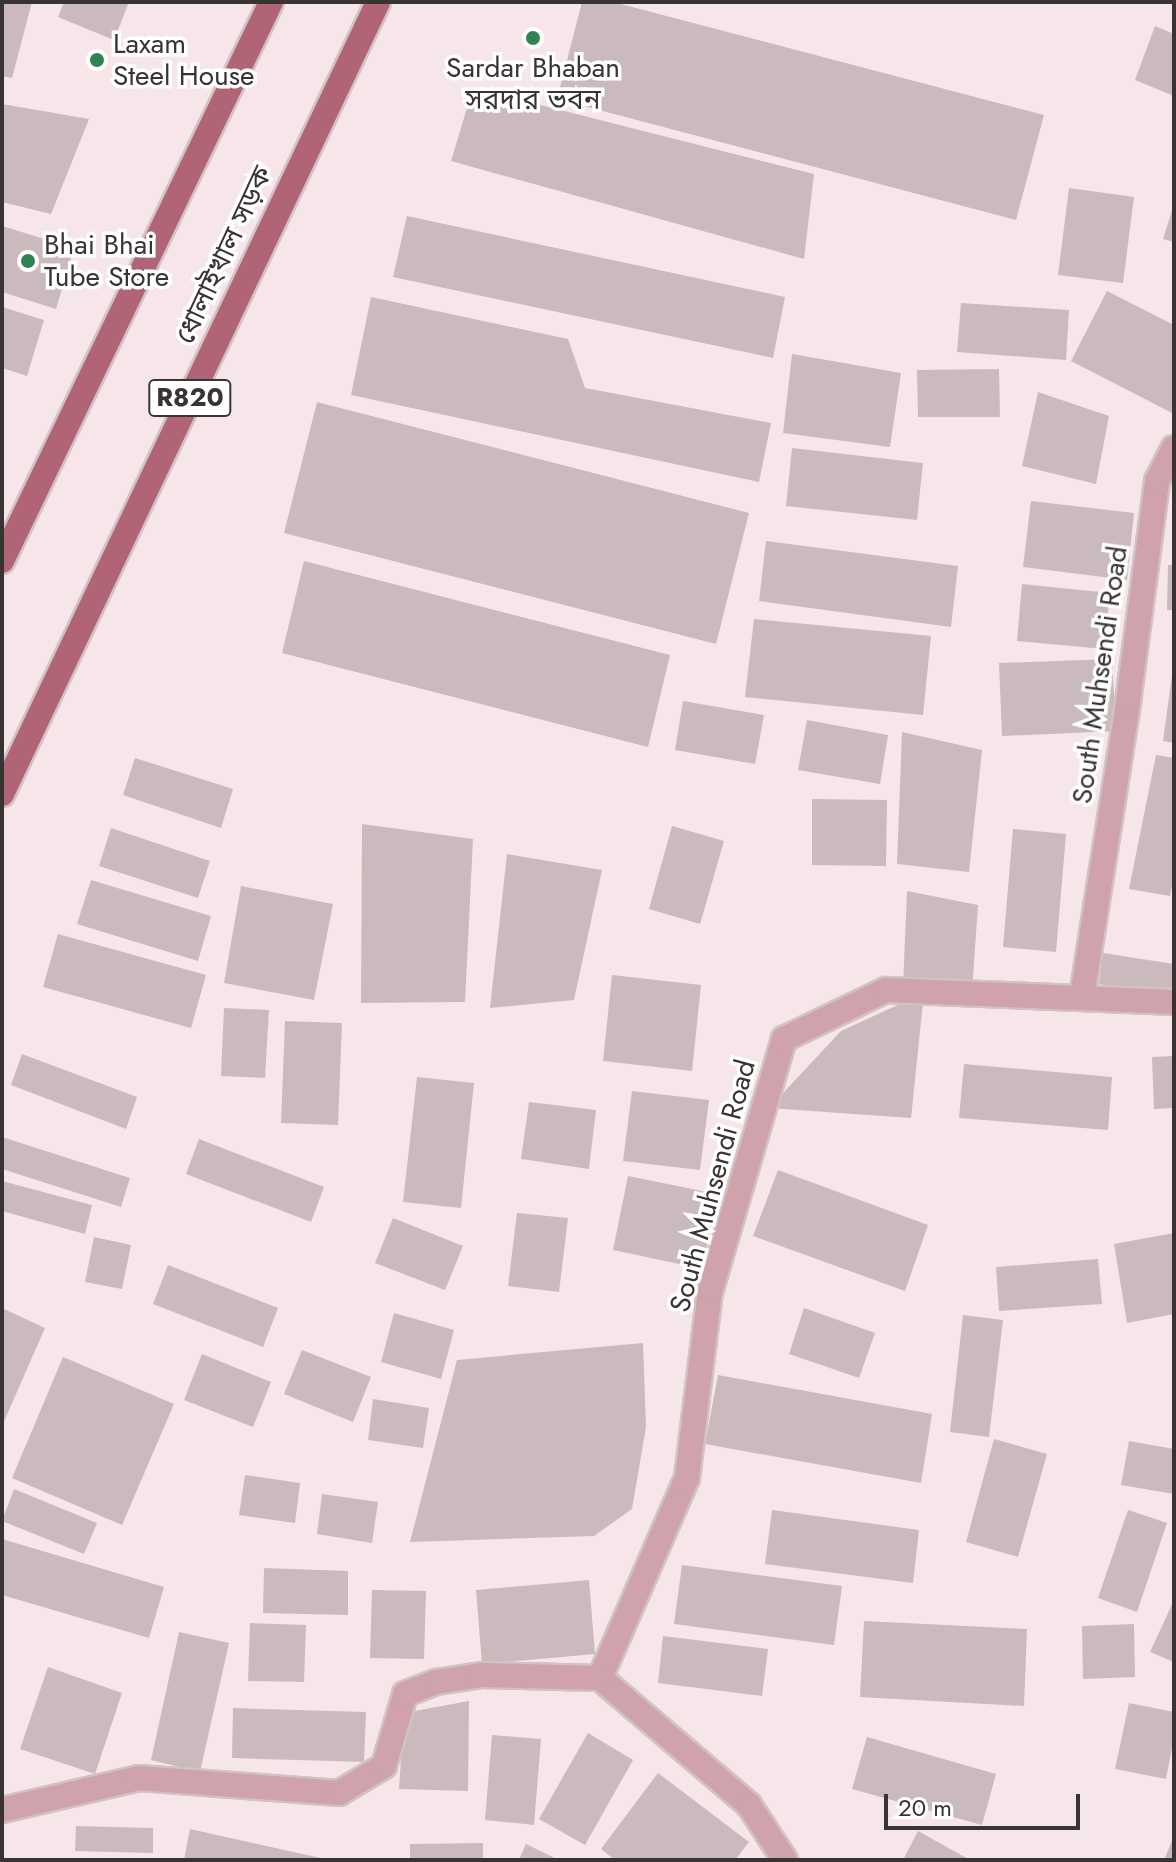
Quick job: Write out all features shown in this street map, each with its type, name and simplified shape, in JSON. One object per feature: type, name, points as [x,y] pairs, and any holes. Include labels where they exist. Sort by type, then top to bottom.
[{"type":"main road","points":[[2,561],[271,2]]},
{"type":"main road","name":"ধোলাইখাল সড়ক","points":[[2,794],[378,2]]},
{"type":"street","name":"South Muhsendi Road","points":[[600,1678],[687,1478],[710,1292],[784,1039],[886,990],[1082,997],[1128,702],[1157,481],[1174,448]]},
{"type":"street","points":[[1082,997],[1174,1002]]},
{"type":"street","points":[[2,1810],[139,1778],[339,1793],[384,1766],[405,1694],[437,1682],[482,1675],[600,1678],[749,1805],[785,1860]]},
{"type":"building","points":[[2,2],[32,2],[12,78],[2,76]]},
{"type":"building","points":[[64,2],[129,2],[114,40],[58,17]]},
{"type":"building","points":[[582,2],[613,2],[1044,115],[1016,220],[557,99]]},
{"type":"building","points":[[1155,26],[1174,34],[1174,96],[1135,80]]},
{"type":"building","points":[[473,88],[814,174],[804,259],[451,161]]},
{"type":"building","points":[[2,104],[89,119],[51,214],[2,202]]},
{"type":"building","points":[[1069,188],[1134,197],[1123,283],[1058,275]]},
{"type":"building","points":[[1174,204],[1174,242],[1163,239]]},
{"type":"building","points":[[407,216],[785,297],[773,358],[393,277]]},
{"type":"building","points":[[2,226],[74,248],[56,309],[2,292]]},
{"type":"building","points":[[1107,291],[1174,325],[1174,414],[1071,361]]},
{"type":"building","points":[[371,297],[568,339],[585,388],[771,423],[759,482],[351,395]]},
{"type":"building","points":[[961,303],[1069,310],[1066,360],[957,352]]},
{"type":"building","points":[[2,307],[44,320],[27,376],[2,368]]},
{"type":"building","points":[[792,354],[901,373],[890,447],[783,433]]},
{"type":"building","points":[[999,369],[1000,417],[918,417],[917,370]]},
{"type":"building","points":[[1038,392],[1109,416],[1096,484],[1022,466]]},
{"type":"building","points":[[317,402],[749,513],[716,644],[284,533]]},
{"type":"building","points":[[792,448],[923,463],[917,520],[786,506]]},
{"type":"building","points":[[1031,501],[1134,513],[1127,580],[1023,567]]},
{"type":"building","points":[[766,541],[958,566],[951,627],[759,601]]},
{"type":"building","points":[[304,561],[670,655],[648,747],[282,653]]},
{"type":"building","points":[[1168,565],[1174,565],[1174,610],[1167,610]]},
{"type":"building","points":[[1022,584],[1110,593],[1104,649],[1017,641]]},
{"type":"building","points":[[754,619],[931,636],[923,715],[745,697]]},
{"type":"building","points":[[1112,659],[1116,731],[1002,736],[999,663]]},
{"type":"building","points":[[1174,675],[1174,743],[1163,741]]},
{"type":"building","points":[[683,701],[764,715],[755,764],[675,750]]},
{"type":"building","points":[[807,720],[888,735],[880,784],[798,770]]},
{"type":"building","points":[[902,732],[982,750],[969,872],[897,864]]},
{"type":"building","points":[[1156,755],[1174,758],[1174,876],[1170,896],[1129,889]]},
{"type":"building","points":[[135,758],[233,789],[221,828],[123,795]]},
{"type":"building","points":[[812,799],[887,800],[886,866],[812,865]]},
{"type":"building","points":[[362,824],[473,839],[465,1002],[361,1003]]},
{"type":"building","points":[[672,826],[724,841],[700,924],[649,909]]},
{"type":"building","points":[[111,828],[210,861],[198,898],[99,866]]},
{"type":"building","points":[[1013,829],[1066,834],[1056,952],[1003,947]]},
{"type":"building","points":[[507,854],[602,870],[574,1000],[490,1008]]},
{"type":"building","points":[[91,880],[211,916],[198,961],[77,924]]},
{"type":"building","points":[[241,886],[333,904],[314,1000],[224,983]]},
{"type":"building","points":[[907,891],[978,905],[972,991],[903,986]]},
{"type":"building","points":[[58,934],[206,975],[191,1028],[43,987]]},
{"type":"building","points":[[1103,953],[1174,964],[1174,995],[1099,984]]},
{"type":"building","points":[[612,975],[701,985],[692,1071],[603,1061]]},
{"type":"building","points":[[924,993],[911,1118],[769,1108],[841,1031]]},
{"type":"building","points":[[224,1008],[269,1010],[265,1078],[221,1076]]},
{"type":"building","points":[[285,1021],[342,1023],[338,1125],[281,1123]]},
{"type":"building","points":[[22,1054],[137,1097],[126,1129],[11,1085]]},
{"type":"building","points":[[1174,1056],[1174,1108],[1154,1109],[1152,1057]]},
{"type":"building","points":[[964,1064],[1112,1077],[1108,1130],[959,1118]]},
{"type":"building","points":[[417,1077],[474,1083],[461,1208],[403,1202]]},
{"type":"building","points":[[632,1091],[709,1100],[700,1170],[623,1161]]},
{"type":"building","points":[[529,1102],[596,1110],[589,1169],[521,1159]]},
{"type":"building","points":[[2,1137],[130,1178],[121,1207],[2,1169]]},
{"type":"building","points":[[199,1139],[324,1187],[311,1222],[186,1174]]},
{"type":"building","points":[[778,1170],[928,1225],[905,1291],[753,1236]]},
{"type":"building","points":[[628,1176],[717,1194],[703,1269],[613,1250]]},
{"type":"building","points":[[2,1181],[92,1205],[85,1234],[2,1211]]},
{"type":"building","points":[[517,1213],[568,1218],[559,1292],[508,1286]]},
{"type":"building","points":[[393,1218],[463,1246],[445,1290],[375,1263]]},
{"type":"building","points":[[1174,1233],[1174,1314],[1127,1323],[1114,1244]]},
{"type":"building","points":[[94,1237],[131,1245],[122,1289],[85,1282]]},
{"type":"building","points":[[1098,1259],[1102,1304],[999,1311],[996,1267]]},
{"type":"building","points":[[168,1265],[278,1308],[263,1347],[153,1304]]},
{"type":"building","points":[[2,1308],[45,1328],[2,1426]]},
{"type":"building","points":[[804,1308],[875,1333],[859,1378],[789,1354]]},
{"type":"building","points":[[394,1313],[454,1330],[441,1379],[381,1362]]},
{"type":"building","points":[[963,1315],[1003,1320],[989,1437],[950,1432]]},
{"type":"building","points":[[643,1343],[646,1427],[632,1509],[594,1536],[410,1542],[457,1360]]},
{"type":"building","points":[[302,1350],[371,1377],[353,1422],[284,1394]]},
{"type":"building","points":[[202,1354],[271,1382],[253,1427],[184,1400]]},
{"type":"building","points":[[63,1357],[174,1404],[122,1525],[12,1478]]},
{"type":"building","points":[[718,1375],[932,1414],[921,1483],[705,1444]]},
{"type":"building","points":[[373,1399],[429,1408],[423,1448],[368,1440]]},
{"type":"building","points":[[994,1439],[1047,1454],[1018,1557],[966,1542]]},
{"type":"building","points":[[1129,1441],[1174,1449],[1174,1494],[1121,1485]]},
{"type":"building","points":[[245,1475],[300,1483],[295,1523],[239,1515]]},
{"type":"building","points":[[14,1489],[97,1523],[84,1554],[2,1521]]},
{"type":"building","points":[[322,1494],[378,1502],[372,1543],[317,1534]]},
{"type":"building","points":[[772,1510],[919,1530],[913,1583],[765,1564]]},
{"type":"building","points":[[1128,1510],[1167,1523],[1137,1612],[1098,1598]]},
{"type":"building","points":[[2,1539],[164,1587],[149,1638],[2,1595]]},
{"type":"building","points":[[682,1565],[842,1586],[834,1645],[674,1624]]},
{"type":"building","points":[[264,1568],[348,1571],[348,1615],[263,1613]]},
{"type":"building","points":[[589,1580],[595,1654],[482,1664],[476,1590]]},
{"type":"building","points":[[372,1590],[426,1591],[424,1659],[370,1658]]},
{"type":"building","points":[[1174,1600],[1174,1662],[1150,1652]]},
{"type":"building","points":[[864,1621],[1027,1629],[1024,1706],[860,1697]]},
{"type":"building","points":[[250,1623],[306,1625],[304,1682],[248,1681]]},
{"type":"building","points":[[1134,1624],[1135,1677],[1083,1679],[1082,1626]]},
{"type":"building","points":[[179,1632],[229,1643],[200,1772],[151,1760]]},
{"type":"building","points":[[663,1636],[768,1649],[762,1696],[658,1683]]},
{"type":"building","points":[[48,1667],[122,1693],[95,1774],[20,1749]]},
{"type":"building","points":[[469,1701],[468,1791],[399,1789],[404,1713]]},
{"type":"building","points":[[1129,1703],[1174,1712],[1174,1737],[1166,1779],[1115,1769]]},
{"type":"building","points":[[233,1708],[366,1712],[364,1762],[232,1758]]},
{"type":"building","points":[[588,1733],[633,1760],[585,1845],[539,1819]]},
{"type":"building","points":[[492,1735],[541,1739],[534,1825],[485,1820]]},
{"type":"building","points":[[867,1737],[996,1774],[982,1825],[852,1789]]},
{"type":"building","points":[[658,1773],[749,1842],[735,1860],[615,1860],[601,1849]]},
{"type":"building","points":[[76,1826],[153,1828],[153,1853],[75,1851]]},
{"type":"building","points":[[190,1829],[325,1859],[325,1860],[184,1860]]},
{"type":"building","points":[[918,1831],[970,1860],[903,1860]]},
{"type":"building","points":[[1174,1836],[1174,1860],[1164,1860]]},
{"type":"building","points":[[483,1843],[483,1860],[410,1860],[410,1844]]},
{"type":"building","points":[[526,1844],[559,1860],[519,1860]]},
{"type":"place","name":"Sardar Bhaban সরদার ভবন","points":[[533,38]]},
{"type":"place","name":"Laxam Steel House","points":[[97,60]]},
{"type":"place","name":"Bhai Bhai Tube Store","points":[[28,261]]}]
